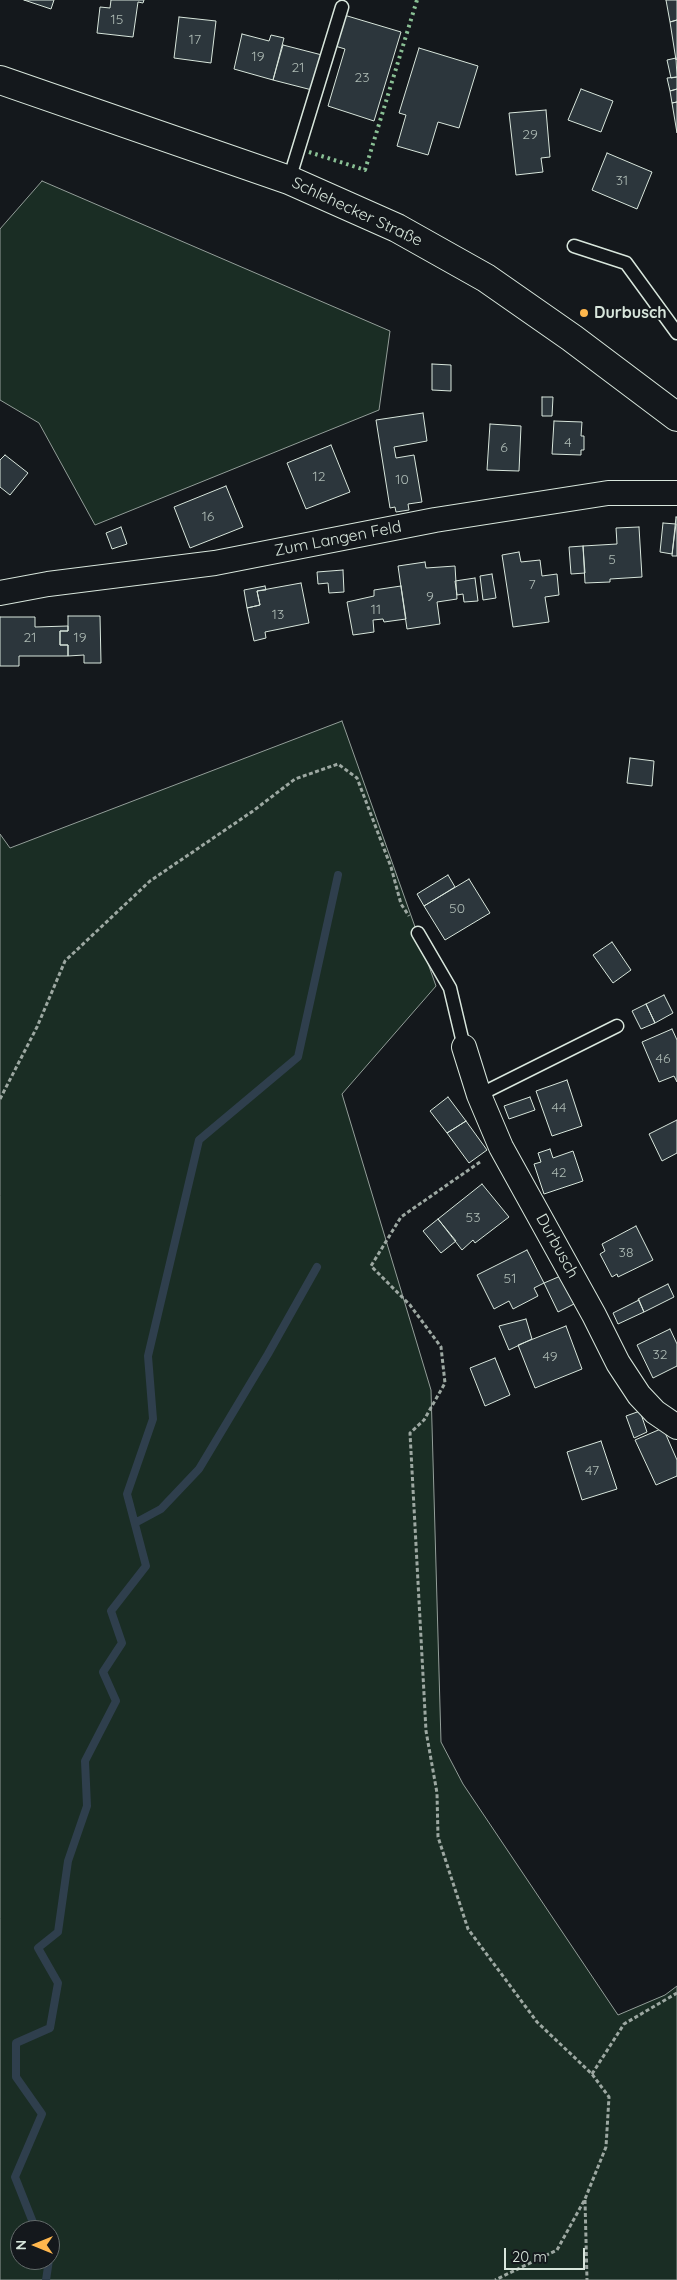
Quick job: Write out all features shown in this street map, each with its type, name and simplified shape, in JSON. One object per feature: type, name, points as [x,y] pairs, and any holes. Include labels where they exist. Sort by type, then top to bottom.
[{"type":"main road","name":"Schlehecker Straße","points":[[0,80],[288,180],[397,228],[486,278],[676,412]]},
{"type":"street","name":"Zum Langen Feld","points":[[0,593],[48,584],[215,563],[435,520],[608,493],[677,493]]},
{"type":"street","name":"Durbusch","points":[[464,1046],[479,1095],[501,1147],[553,1238],[618,1363],[639,1395],[655,1412],[677,1428]]},
{"type":"lane","points":[[288,180],[342,7]]},
{"type":"lane","points":[[574,246],[626,263],[677,333]]},
{"type":"lane","points":[[418,933],[450,988],[464,1046]]},
{"type":"lane","points":[[479,1095],[617,1026]]},
{"type":"path","points":[[0,1099],[36,1027],[65,961],[150,881],[254,811],[295,779],[338,764],[357,778],[391,867],[402,904],[418,933]]},
{"type":"path","points":[[496,2280],[557,2250],[585,2199],[606,2147],[609,2097],[592,2074],[537,2022],[468,1929],[438,1837],[438,1792],[426,1731],[410,1433],[424,1420],[445,1383],[441,1347],[410,1305],[371,1266],[401,1217],[501,1147]]},
{"type":"path","points":[[592,2074],[624,2024],[677,1993]]},
{"type":"path","points":[[585,2199],[588,2280]]},
{"type":"green space","points":[[42,181],[390,331],[379,410],[95,525],[39,423],[0,400],[0,229]]},
{"type":"green space","points":[[342,721],[436,986],[342,1094],[431,1390],[441,1742],[463,1784],[618,2015],[665,1995],[677,1986],[677,2280],[0,2280],[0,834],[10,848]]},
{"type":"building","points":[[24,0],[54,0],[51,9]]},
{"type":"building","points":[[111,0],[144,0],[143,3],[138,2],[133,37],[97,33],[100,7],[110,8]]},
{"type":"building","points":[[666,0],[677,0],[677,20],[670,22]]},
{"type":"building","points":[[344,15],[401,32],[374,121],[328,106],[345,49],[335,46]]},
{"type":"building","points":[[179,17],[216,21],[211,63],[174,58]]},
{"type":"building","points":[[677,20],[677,59],[676,60],[670,22]]},
{"type":"building","points":[[242,34],[269,41],[271,35],[284,38],[273,80],[234,69]]},
{"type":"building","points":[[283,45],[322,55],[312,90],[273,80]]},
{"type":"building","points":[[419,48],[478,66],[459,128],[438,122],[428,155],[397,146],[406,115],[399,113]]},
{"type":"building","points":[[676,58],[677,77],[671,78],[667,60]]},
{"type":"building","points":[[677,77],[677,89],[670,91],[667,78]]},
{"type":"building","points":[[581,89],[613,101],[601,132],[568,120]]},
{"type":"building","points":[[677,89],[677,102],[672,103],[670,91]]},
{"type":"building","points":[[677,102],[677,133],[672,103]]},
{"type":"building","points":[[546,110],[550,157],[541,158],[543,172],[516,175],[509,113]]},
{"type":"building","points":[[607,153],[652,172],[637,209],[592,190]]},
{"type":"building","points":[[432,364],[451,365],[451,391],[432,390]]},
{"type":"building","points":[[542,397],[553,397],[552,416],[542,416]]},
{"type":"building","points":[[423,413],[427,441],[394,447],[396,458],[414,455],[422,502],[408,504],[409,510],[396,512],[395,507],[390,508],[376,420]]},
{"type":"building","points":[[554,421],[582,422],[581,436],[584,436],[584,450],[581,450],[581,455],[552,454]]},
{"type":"building","points":[[490,424],[521,426],[519,471],[487,470]]},
{"type":"building","points":[[331,445],[350,492],[306,509],[287,463]]},
{"type":"building","points":[[5,455],[28,473],[10,495],[0,487],[0,460]]},
{"type":"building","points":[[226,486],[243,527],[190,548],[174,507]]},
{"type":"building","points":[[676,517],[677,556],[672,556]]},
{"type":"building","points":[[663,523],[676,524],[672,554],[660,552]]},
{"type":"building","points":[[121,527],[127,544],[112,549],[106,533]]},
{"type":"building","points":[[639,527],[642,577],[610,579],[610,582],[585,583],[583,546],[617,544],[616,528]]},
{"type":"building","points":[[583,546],[585,573],[571,574],[569,547]]},
{"type":"building","points":[[519,552],[521,562],[540,560],[542,576],[557,574],[559,595],[545,597],[549,622],[513,627],[502,555]]},
{"type":"building","points":[[425,562],[426,568],[455,566],[457,599],[437,602],[440,624],[407,629],[398,566]]},
{"type":"building","points":[[343,570],[344,592],[329,593],[328,583],[318,584],[317,572]]},
{"type":"building","points":[[492,574],[496,598],[483,600],[480,576]]},
{"type":"building","points":[[475,578],[478,601],[464,602],[463,594],[457,595],[455,581]]},
{"type":"building","points":[[301,583],[309,623],[265,632],[266,638],[254,641],[247,608],[260,605],[257,591]]},
{"type":"building","points":[[265,586],[266,590],[257,591],[260,605],[247,608],[244,590]]},
{"type":"building","points":[[401,586],[406,619],[384,622],[383,619],[373,620],[374,632],[353,635],[347,602],[374,596],[374,590]]},
{"type":"building","points":[[68,616],[100,616],[101,663],[84,663],[84,655],[68,656],[68,645],[60,645],[60,631],[68,631]]},
{"type":"building","points":[[0,617],[35,617],[35,627],[68,626],[68,631],[60,631],[60,645],[68,645],[68,656],[19,656],[19,666],[0,666]]},
{"type":"building","points":[[630,758],[654,761],[652,786],[627,783]]},
{"type":"building","points":[[448,875],[455,887],[424,906],[417,894]]},
{"type":"building","points":[[469,879],[490,913],[445,940],[424,906]]},
{"type":"building","points":[[612,942],[631,970],[613,983],[593,955]]},
{"type":"building","points":[[664,995],[673,1013],[655,1023],[646,1004]]},
{"type":"building","points":[[646,1004],[655,1023],[641,1029],[632,1011]]},
{"type":"building","points":[[672,1029],[677,1040],[677,1082],[674,1076],[659,1082],[642,1042]]},
{"type":"building","points":[[567,1080],[582,1126],[552,1136],[536,1091]]},
{"type":"building","points":[[448,1097],[466,1121],[447,1133],[430,1111]]},
{"type":"building","points":[[530,1097],[535,1110],[509,1119],[504,1106]]},
{"type":"building","points":[[677,1120],[677,1153],[662,1161],[649,1134]]},
{"type":"building","points":[[466,1121],[487,1150],[469,1163],[447,1133]]},
{"type":"building","points":[[550,1149],[553,1158],[573,1151],[583,1181],[544,1194],[534,1164],[541,1162],[538,1153]]},
{"type":"building","points":[[482,1184],[509,1217],[475,1243],[473,1240],[462,1250],[438,1219]]},
{"type":"building","points":[[438,1219],[456,1241],[441,1253],[423,1231]]},
{"type":"building","points":[[636,1226],[653,1260],[618,1277],[617,1274],[612,1277],[600,1254],[605,1251],[602,1244]]},
{"type":"building","points":[[527,1250],[544,1283],[534,1288],[538,1296],[513,1309],[509,1301],[494,1309],[477,1275]]},
{"type":"building","points":[[563,1275],[576,1303],[558,1312],[544,1283]]},
{"type":"building","points":[[668,1284],[674,1297],[644,1312],[638,1299]]},
{"type":"building","points":[[639,1300],[644,1312],[618,1324],[613,1313]]},
{"type":"building","points":[[526,1319],[532,1339],[509,1350],[499,1326]]},
{"type":"building","points":[[566,1326],[582,1369],[535,1388],[518,1345]]},
{"type":"building","points":[[670,1329],[677,1344],[677,1366],[653,1378],[637,1345]]},
{"type":"building","points":[[495,1358],[510,1395],[485,1406],[470,1368]]},
{"type":"building","points":[[640,1411],[647,1432],[634,1438],[626,1416]]},
{"type":"building","points":[[663,1428],[677,1460],[677,1476],[656,1485],[635,1440]]},
{"type":"building","points":[[601,1441],[617,1489],[582,1500],[567,1452]]},
{"type":"waterway","points":[[32,2220],[15,2177],[42,2114],[16,2077],[16,2043],[50,2028],[58,1983],[38,1948],[58,1932],[68,1861],[87,1806],[85,1761],[116,1701],[103,1672],[122,1643],[111,1611],[146,1566],[127,1494],[153,1419],[148,1356],[199,1140],[298,1057],[338,875]]},
{"type":"waterway","points":[[135,1523],[161,1509],[199,1469],[268,1354],[317,1267]]},
{"type":"waterway","points":[[46,2280],[48,2270]]},
{"type":"hedge","points":[[309,152],[365,170],[417,0]]},
{"type":"place","name":"Durbusch","points":[[584,313]]}]
